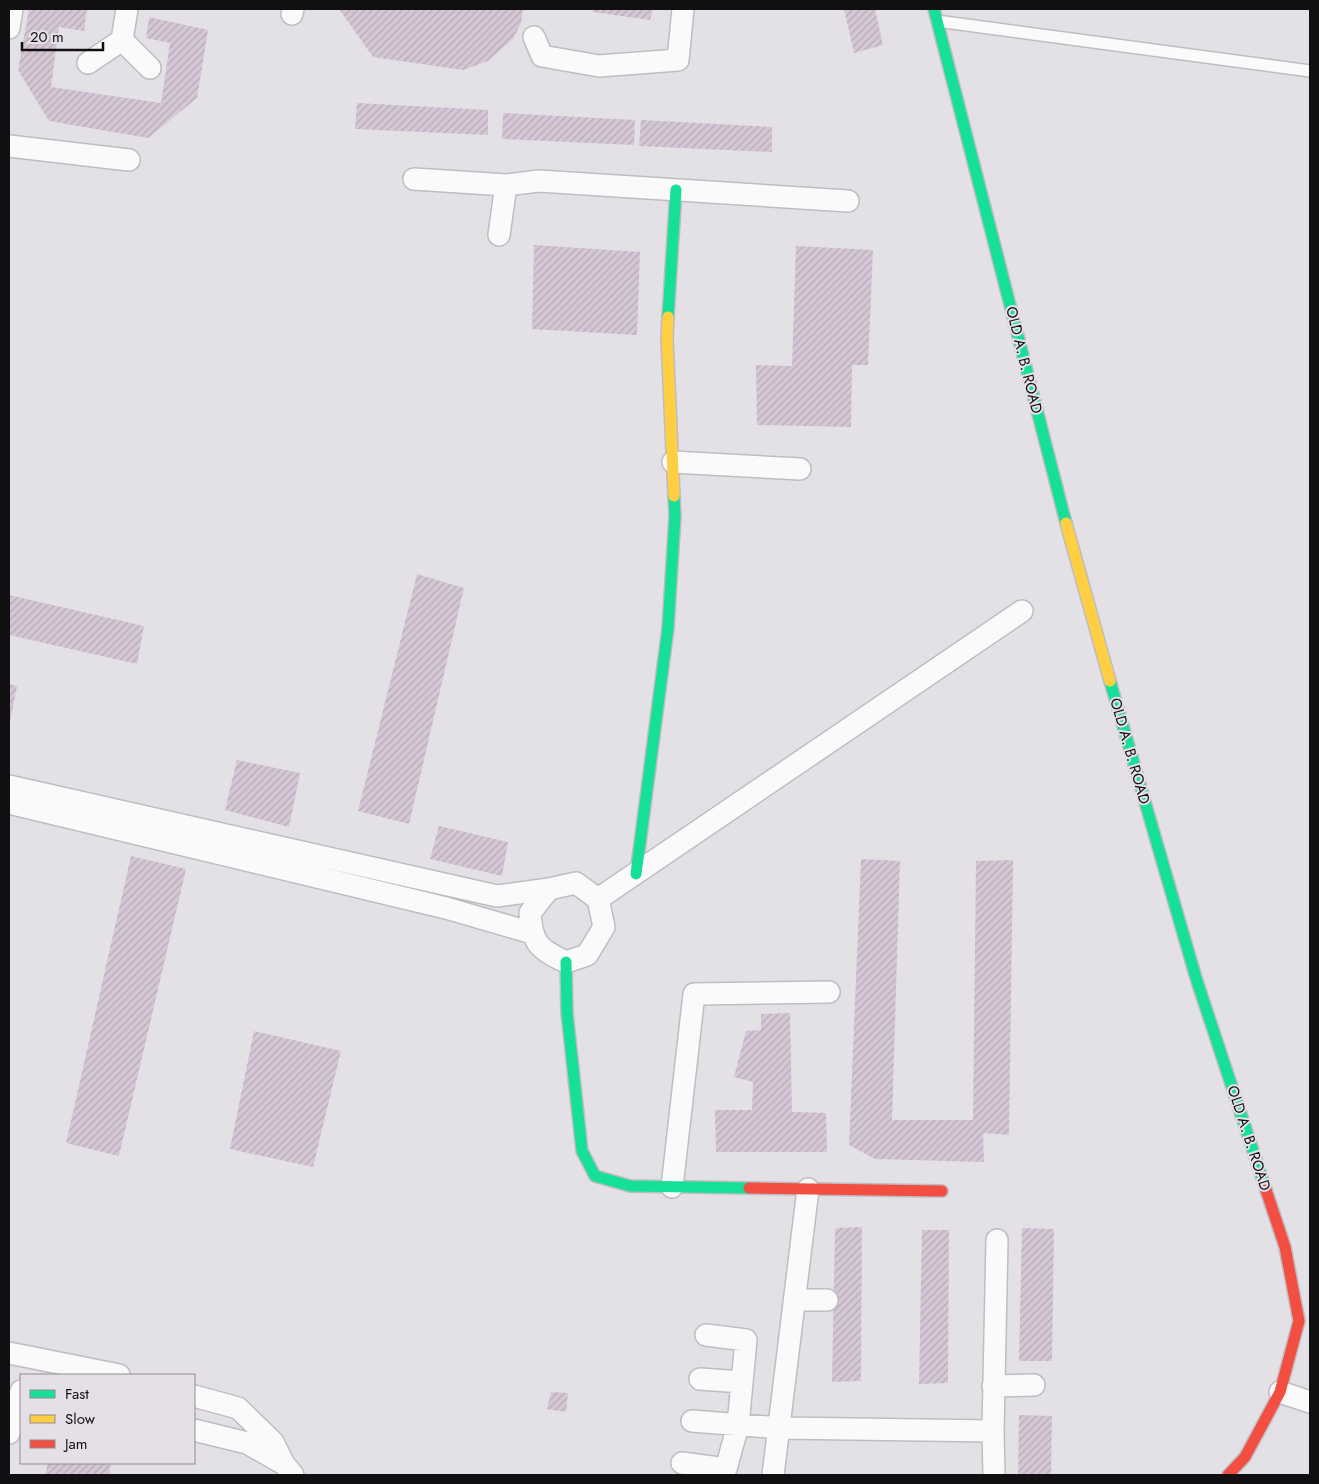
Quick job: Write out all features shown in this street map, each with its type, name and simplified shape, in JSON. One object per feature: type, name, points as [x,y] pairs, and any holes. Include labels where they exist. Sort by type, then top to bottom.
[{"type":"street","points":[[9,28],[12,9]]},
{"type":"street","points":[[88,63],[122,40],[127,9]]},
{"type":"street","points":[[534,37],[542,56],[598,66],[678,60],[683,9]]},
{"type":"street","name":"OLD A. B. ROAD","points":[[934,9],[1079,573],[1196,978],[1285,1247],[1299,1322],[1280,1392],[1246,1457],[1228,1475]]},
{"type":"street","points":[[122,40],[150,68]]},
{"type":"street","points":[[9,146],[129,160]]},
{"type":"street","points":[[414,179],[506,184],[539,181],[848,201]]},
{"type":"street","points":[[499,235],[506,184]]},
{"type":"street","points":[[636,874],[668,628],[675,516],[667,338],[676,190]]},
{"type":"street","points":[[673,462],[800,469]]},
{"type":"street","points":[[598,899],[1022,611]]},
{"type":"street","points":[[9,786],[497,896],[576,884],[598,899],[604,927],[587,955],[566,962],[546,952],[532,933],[530,913],[549,889]]},
{"type":"street","points":[[9,803],[446,908],[532,933]]},
{"type":"street","points":[[566,962],[567,1013],[582,1151],[595,1176],[630,1186],[942,1191]]},
{"type":"street","points":[[672,1187],[694,994],[829,992]]},
{"type":"street","points":[[773,1475],[808,1189]]},
{"type":"street","points":[[994,1475],[992,1431],[997,1240]]},
{"type":"street","points":[[795,1300],[827,1300]]},
{"type":"street","points":[[682,1463],[726,1469],[738,1425],[746,1340],[706,1335]]},
{"type":"street","points":[[9,1354],[114,1374]]},
{"type":"street","points":[[700,1379],[742,1382]]},
{"type":"street","points":[[994,1386],[1034,1385]]},
{"type":"street","points":[[1280,1392],[1310,1402]]},
{"type":"street","points":[[9,1433],[20,1394]]},
{"type":"street","points":[[195,1396],[238,1408],[273,1442],[288,1470]]},
{"type":"street","points":[[692,1421],[780,1428],[992,1431]]},
{"type":"street","points":[[195,1430],[247,1443],[288,1470]]},
{"type":"lane","points":[[938,21],[1310,71]]},
{"type":"building","points":[[29,9],[87,9],[84,31],[59,27],[51,87],[161,103],[170,43],[146,38],[149,17],[208,30],[197,98],[148,138],[49,121],[18,70]]},
{"type":"building","points":[[339,9],[523,9],[521,23],[513,39],[488,61],[463,70],[373,57]]},
{"type":"building","points":[[593,9],[653,9],[650,20],[593,12]]},
{"type":"building","points":[[844,9],[875,9],[883,45],[854,53]]},
{"type":"building","points":[[357,103],[488,110],[488,135],[355,129]]},
{"type":"building","points":[[503,113],[635,120],[634,145],[502,139]]},
{"type":"building","points":[[641,120],[772,127],[772,152],[639,146]]},
{"type":"building","points":[[534,245],[640,252],[637,335],[532,329]]},
{"type":"building","points":[[796,246],[873,250],[868,365],[852,365],[851,427],[757,425],[756,365],[792,366]]},
{"type":"building","points":[[417,574],[464,588],[409,824],[358,811]]},
{"type":"building","points":[[9,595],[144,626],[137,664],[9,635]]},
{"type":"building","points":[[9,684],[17,686],[10,722],[9,722]]},
{"type":"building","points":[[237,760],[300,773],[289,827],[225,810]]},
{"type":"building","points":[[439,826],[508,842],[502,876],[430,859]]},
{"type":"building","points":[[131,856],[186,869],[119,1156],[66,1143]]},
{"type":"building","points":[[861,859],[900,861],[892,1120],[973,1120],[976,861],[1013,860],[1009,1135],[983,1133],[984,1162],[875,1159],[849,1145]]},
{"type":"building","points":[[790,1013],[792,1112],[826,1113],[827,1152],[716,1152],[715,1110],[752,1110],[753,1082],[734,1077],[746,1031],[761,1030],[761,1014]]},
{"type":"building","points":[[254,1031],[341,1051],[313,1167],[230,1149]]},
{"type":"building","points":[[862,1227],[861,1381],[832,1382],[835,1228]]},
{"type":"building","points":[[1022,1228],[1054,1229],[1052,1361],[1019,1361]]},
{"type":"building","points":[[922,1230],[949,1230],[948,1383],[919,1384]]},
{"type":"building","points":[[551,1392],[568,1393],[566,1412],[547,1409]]},
{"type":"building","points":[[1019,1415],[1052,1416],[1051,1475],[1018,1475]]},
{"type":"building","points":[[48,1464],[111,1465],[109,1475],[45,1475]]},
{"type":"traffic: fast","points":[[934,9],[1066,523]]},
{"type":"traffic: fast","points":[[668,317],[676,190]]},
{"type":"traffic: fast","points":[[636,874],[668,628],[675,516],[674,496]]},
{"type":"traffic: fast","points":[[1110,681],[1196,978],[1266,1190]]},
{"type":"traffic: fast","points":[[566,962],[567,1013],[582,1151],[595,1176],[630,1186],[749,1188]]},
{"type":"traffic: slow","points":[[668,317],[667,338],[674,496]]},
{"type":"traffic: slow","points":[[1066,523],[1110,681]]},
{"type":"traffic: jam","points":[[749,1188],[942,1191]]},
{"type":"traffic: jam","points":[[1228,1475],[1245,1457],[1280,1392],[1299,1321],[1285,1247],[1266,1190]]}]
